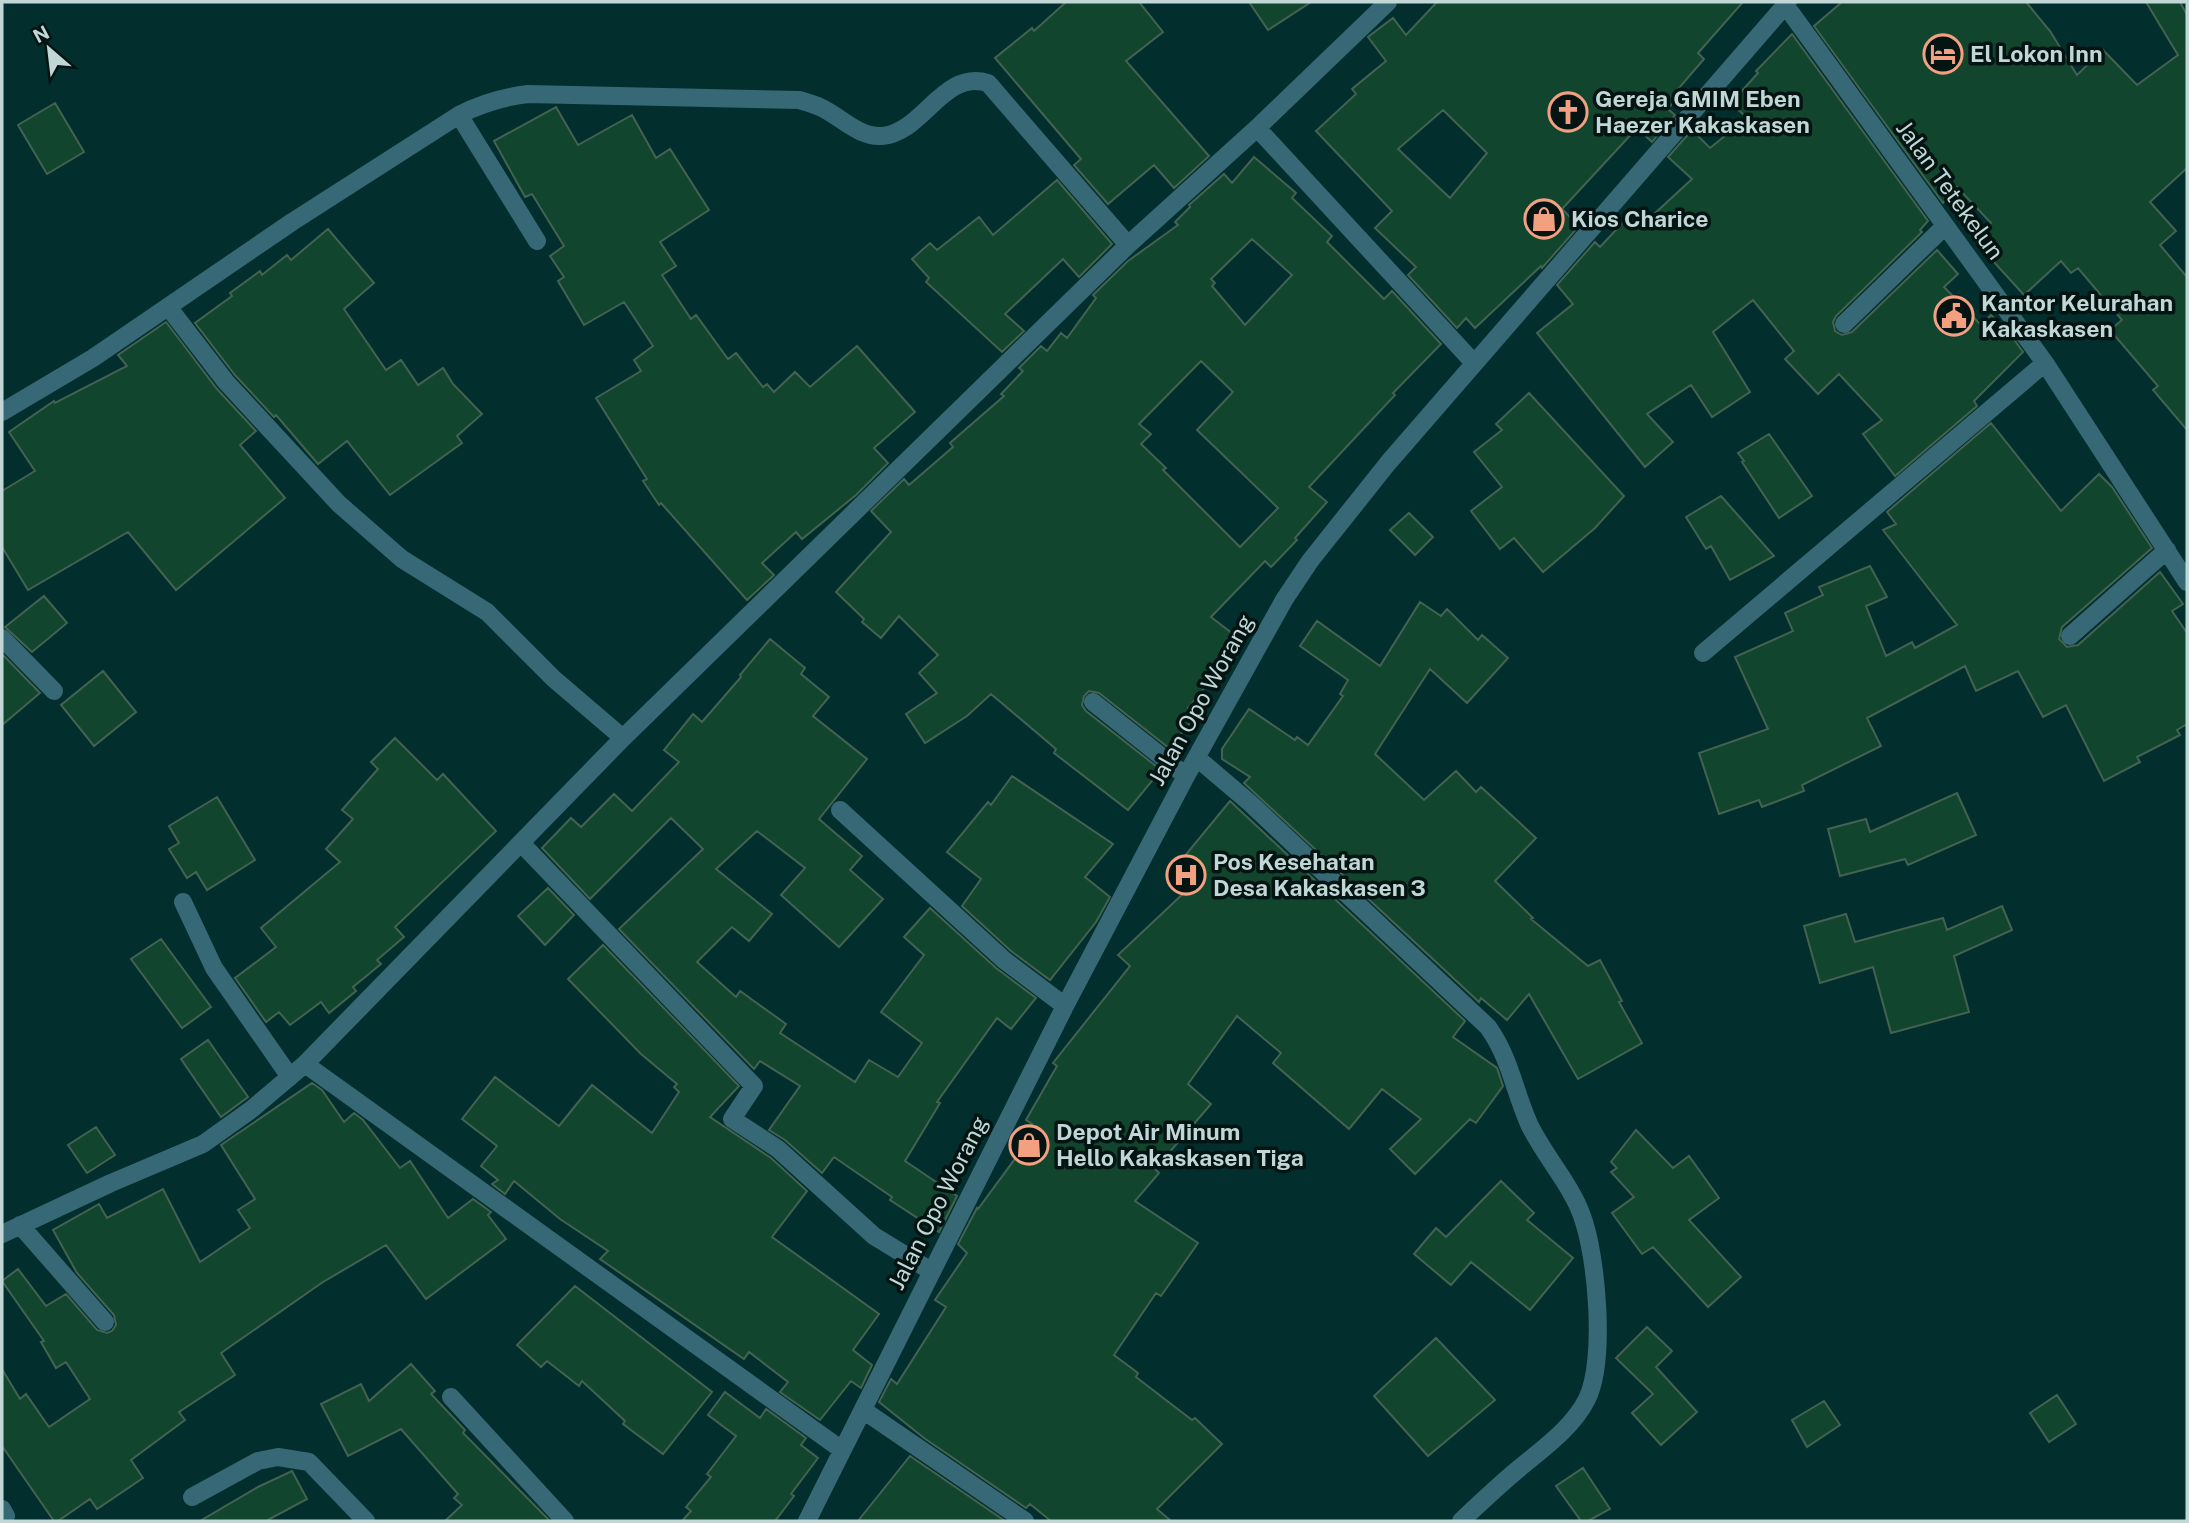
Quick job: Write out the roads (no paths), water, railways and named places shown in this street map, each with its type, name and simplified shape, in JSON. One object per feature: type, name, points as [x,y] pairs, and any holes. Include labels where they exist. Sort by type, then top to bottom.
[{"type":"street","points":[[2,1234],[203,1144],[252,1109],[305,1064],[623,738],[1128,246],[1388,2]]},
{"type":"street","name":"Jalan Tetekelun","points":[[1786,3],[2045,363],[2187,582]]},
{"type":"street","name":"Jalan Opo Worang","points":[[807,1521],[1065,1006],[1186,776],[1283,600],[1310,561],[1388,463],[1786,3]]},
{"type":"street","points":[[2,412],[93,358],[292,222],[459,115],[491,101],[528,94],[799,100],[821,107],[868,136],[884,136],[905,126],[953,88],[976,80],[988,83],[1128,246]]},
{"type":"street","points":[[459,115],[537,241]]},
{"type":"street","points":[[1256,128],[1474,363]]},
{"type":"street","points":[[1844,324],[1945,226]]},
{"type":"street","points":[[169,308],[226,382],[339,504],[402,559],[487,612],[554,679],[623,738]]},
{"type":"street","points":[[1703,653],[2045,363]]},
{"type":"street","points":[[2070,636],[2167,550]]},
{"type":"street","points":[[2,638],[54,691]]},
{"type":"street","points":[[1093,702],[1186,776]]},
{"type":"street","points":[[1197,758],[1250,803],[1488,1027],[1507,1060],[1532,1132],[1582,1215],[1595,1278],[1598,1333],[1595,1371],[1587,1400],[1562,1433],[1461,1521]]},
{"type":"street","points":[[840,810],[1004,960],[1065,1006]]},
{"type":"street","points":[[521,843],[754,1086],[732,1119],[778,1150],[874,1236],[932,1271]]},
{"type":"street","points":[[183,902],[214,968],[290,1077]]},
{"type":"street","points":[[305,1064],[842,1450]]},
{"type":"street","points":[[20,1225],[106,1322]]},
{"type":"street","points":[[451,1397],[565,1521]]},
{"type":"street","points":[[863,1410],[1026,1521]]},
{"type":"street","points":[[192,1497],[258,1461],[278,1457],[309,1462],[366,1521]]},
{"type":"place","name":"El Lokon Inn","points":[[1943,54]]},
{"type":"place","name":"Gereja GMIM Eben Haezer Kakaskasen","points":[[1568,112]]},
{"type":"place","name":"Kios Charice","points":[[1544,219]]},
{"type":"place","name":"Kantor Kelurahan Kakaskasen","points":[[1954,316]]},
{"type":"place","name":"Pos Kesehatan Desa Kakaskasen 3","points":[[1186,875]]},
{"type":"place","name":"Depot Air Minum Hello Kakaskasen Tiga","points":[[1029,1145]]}]
